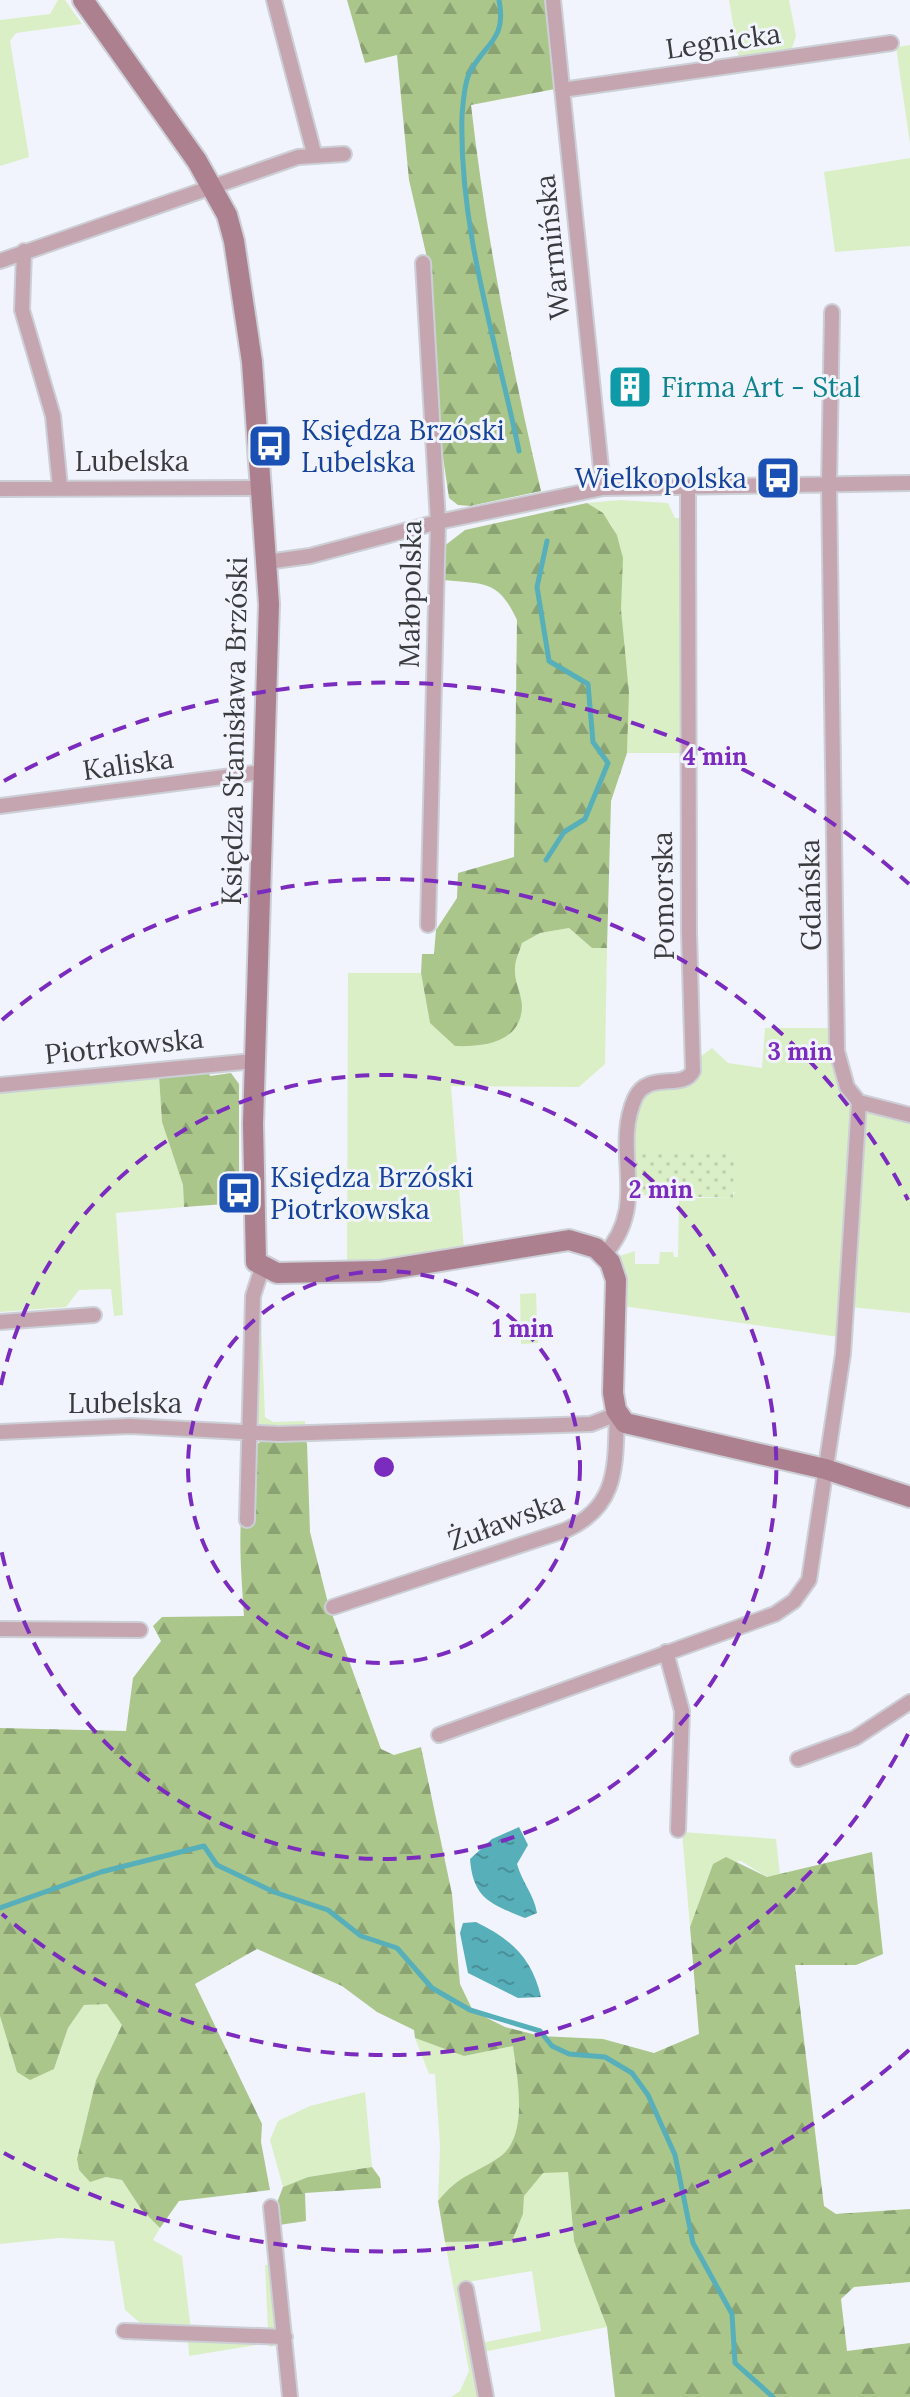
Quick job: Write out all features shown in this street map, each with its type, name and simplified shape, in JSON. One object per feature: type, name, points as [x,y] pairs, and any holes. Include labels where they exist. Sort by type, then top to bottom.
[{"type":"street","name":"Księdza Stanisława Brzóski","points":[[83,0],[211,186],[227,215],[236,252],[252,362],[264,488],[269,640],[254,1061],[253,1254],[262,1268],[253,1296],[247,1520]]},
{"type":"street","points":[[274,0],[314,153]]},
{"type":"street","name":"Warmińska","points":[[553,0],[603,488]]},
{"type":"street","name":"Legnicka","points":[[562,90],[891,43]]},
{"type":"street","points":[[0,261],[314,153],[344,154]]},
{"type":"street","points":[[24,251],[22,310],[53,416],[60,487]]},
{"type":"street","name":"Małopolska","points":[[423,263],[438,522],[428,925]]},
{"type":"street","name":"Gdańska","points":[[439,1735],[775,1614],[794,1601],[809,1580],[848,1299],[859,1102],[847,1087],[837,1051],[829,485],[832,312]]},
{"type":"street","points":[[267,562],[310,556],[438,522],[603,488],[910,483]]},
{"type":"street","name":"Pomorska","points":[[604,1255],[621,1234],[627,1214],[629,1135],[634,1100],[650,1084],[682,1080],[693,1071],[688,917],[688,487]]},
{"type":"street","name":"Lubelska","points":[[0,489],[264,488]]},
{"type":"street","name":"Kaliska","points":[[0,806],[262,772]]},
{"type":"street","name":"Piotrkowska","points":[[0,1085],[254,1061]]},
{"type":"street","points":[[859,1102],[910,1115]]},
{"type":"street","points":[[262,1268],[289,1273],[379,1271],[569,1240],[589,1243],[604,1255],[616,1280],[613,1393],[617,1414],[630,1426],[825,1469],[910,1497]]},
{"type":"street","points":[[0,1322],[94,1315]]},
{"type":"street","points":[[249,1431],[279,1434],[591,1424],[617,1414]]},
{"type":"street","name":"Żuławska","points":[[333,1607],[566,1530],[591,1517],[602,1504],[613,1478],[617,1414]]},
{"type":"street","name":"Lubelska","points":[[0,1432],[130,1426],[249,1431]]},
{"type":"street","points":[[0,1629],[140,1630]]},
{"type":"street","points":[[666,1652],[682,1711],[678,1830]]},
{"type":"street","points":[[798,1759],[855,1738],[910,1702]]},
{"type":"street","points":[[271,2207],[290,2397]]},
{"type":"street","points":[[466,2289],[486,2397]]},
{"type":"street","points":[[124,2331],[285,2337]]},
{"type":"green space","points":[[58,0],[65,0],[82,24],[16,33],[10,41],[29,157],[0,166],[0,20],[50,14]]},
{"type":"green space","points":[[347,0],[545,0],[555,89],[471,105],[500,299],[541,491],[470,506],[458,505],[449,498],[439,430],[428,262],[409,180],[397,55],[365,63]]},
{"type":"green space","points":[[729,0],[789,0],[796,36],[792,48],[779,54],[739,60]]},
{"type":"green space","points":[[910,45],[910,144],[896,47]]},
{"type":"green space","points":[[910,158],[910,246],[835,252],[824,172]]},
{"type":"green space","points":[[620,500],[668,503],[675,518],[680,518],[683,753],[627,753],[620,548],[610,523],[587,503]]},
{"type":"green space","points":[[587,503],[603,513],[617,535],[623,558],[621,609],[629,693],[627,753],[611,801],[607,948],[592,948],[569,928],[540,933],[522,943],[515,965],[522,1005],[515,1028],[508,1035],[489,1043],[455,1046],[430,1023],[421,973],[422,954],[434,954],[436,930],[457,898],[458,873],[514,857],[517,620],[496,590],[469,582],[442,580],[443,547],[465,530]]},
{"type":"green space","points":[[569,928],[592,948],[607,948],[605,1064],[579,1087],[451,1086],[464,1250],[347,1266],[348,973],[421,973],[430,1023],[522,1006],[514,969],[522,943],[540,933]]},
{"type":"green space","points":[[765,1028],[833,1028],[840,1083],[852,1107],[839,1337],[623,1306],[616,1257],[635,1251],[635,1264],[659,1264],[660,1252],[673,1252],[674,1257],[678,1257],[679,1198],[732,1198],[735,1192],[633,1156],[639,1102],[651,1087],[683,1084],[697,1059],[712,1048],[728,1063],[762,1068]]},
{"type":"green space","points":[[208,1070],[210,1076],[231,1073],[239,1084],[239,1203],[184,1207],[183,1185],[162,1122],[159,1076]]},
{"type":"green space","points":[[159,1076],[162,1122],[183,1185],[184,1207],[116,1213],[123,1315],[114,1316],[111,1289],[79,1290],[66,1307],[0,1312],[0,1091]]},
{"type":"green space","points":[[870,1111],[910,1119],[910,1313],[851,1307],[865,1116]]},
{"type":"green space","points":[[639,1152],[730,1153],[734,1159],[733,1198],[633,1195],[633,1156]]},
{"type":"green space","points":[[536,1293],[538,1343],[521,1344],[520,1294]]},
{"type":"green space","points":[[256,1318],[261,1318],[265,1417],[273,1422],[305,1421],[305,1426],[263,1428],[256,1420]]},
{"type":"green space","points":[[300,1437],[307,1443],[310,1532],[328,1603],[381,1749],[394,1755],[421,1747],[452,1894],[460,1984],[473,2011],[505,2027],[540,2036],[603,2039],[654,2053],[699,2034],[690,1927],[713,1864],[726,1857],[767,1877],[872,1852],[883,1954],[856,1965],[795,1965],[824,2206],[836,2214],[910,2209],[910,2282],[854,2287],[841,2299],[847,2351],[910,2343],[910,2397],[615,2397],[607,2327],[574,2241],[568,2172],[543,2173],[524,2196],[523,2214],[512,2241],[445,2242],[438,2201],[460,2180],[498,2158],[508,2149],[514,2136],[519,2106],[513,2046],[464,2056],[415,2038],[414,2030],[377,2012],[342,1986],[257,1949],[195,1984],[262,2124],[261,2142],[270,2190],[179,2201],[160,2228],[141,2209],[122,2180],[106,2177],[90,2182],[79,2170],[77,2159],[96,2080],[122,2025],[107,2004],[84,2005],[68,2028],[54,2069],[30,2080],[17,2072],[0,2016],[0,1728],[126,1731],[133,1678],[161,1641],[153,1626],[162,1617],[244,1616],[240,1550],[242,1509],[255,1445],[264,1440]]},
{"type":"green space","points":[[682,1832],[776,1839],[780,1875],[767,1877],[741,1861],[713,1864],[690,1927]]},
{"type":"green space","points":[[107,2003],[122,2025],[96,2080],[77,2159],[79,2170],[90,2181],[106,2177],[122,2180],[141,2209],[160,2228],[153,2240],[182,2256],[191,2330],[146,2328],[125,2310],[114,2241],[59,2238],[0,2244],[0,2016],[54,2069],[68,2028],[84,2005]]},
{"type":"green space","points":[[415,2038],[464,2056],[514,2045],[519,2106],[518,2122],[508,2149],[460,2180],[438,2201],[440,2146],[435,2074],[429,2074]]},
{"type":"green space","points":[[365,2092],[372,2167],[308,2177],[283,2187],[270,2140],[278,2121],[310,2106]]},
{"type":"green space","points":[[372,2167],[380,2178],[381,2188],[305,2193],[306,2221],[279,2225],[278,2200],[283,2187],[308,2177]]},
{"type":"green space","points":[[543,2172],[568,2172],[574,2241],[607,2327],[483,2352],[481,2343],[541,2331],[532,2271],[462,2283],[482,2397],[451,2397],[460,2391],[469,2371],[445,2242],[512,2241],[523,2214],[524,2196]]},
{"type":"green space","points":[[265,2265],[273,2265],[276,2327],[268,2330]]},
{"type":"green space","points":[[137,2337],[273,2342],[277,2345],[270,2347],[268,2343],[189,2356],[188,2339],[137,2339],[132,2344]]},
{"type":"water","points":[[519,1827],[528,1845],[517,1864],[537,1913],[525,1918],[493,1904],[480,1892],[470,1859],[492,1839]]},
{"type":"water","points":[[476,1922],[500,1935],[518,1951],[532,1971],[541,1997],[518,1998],[468,1973],[460,1933],[463,1923]]},
{"type":"waterway","points":[[499,0],[501,14],[497,33],[475,63],[466,84],[462,116],[463,159],[466,201],[481,285],[519,451]]},
{"type":"waterway","points":[[546,860],[564,832],[585,819],[608,763],[593,742],[588,684],[549,661],[537,587],[547,541]]},
{"type":"waterway","points":[[0,1908],[101,1872],[204,1846],[217,1865],[274,1892],[328,1910],[361,1936],[397,1948],[432,1988],[470,2010],[540,2031],[552,2046],[569,2054],[605,2057],[632,2073],[648,2095],[675,2155],[693,2243],[732,2314],[735,2363],[773,2397]]},
{"type":"place","name":"Firma Art - Stal","points":[[630,387]]},
{"type":"place","name":"Księdza Brzóski Lubelska","points":[[270,446]]},
{"type":"place","name":"Wielkopolska","points":[[778,478]]},
{"type":"place","name":"Księdza Brzóski Piotrkowska","points":[[239,1193]]}]
